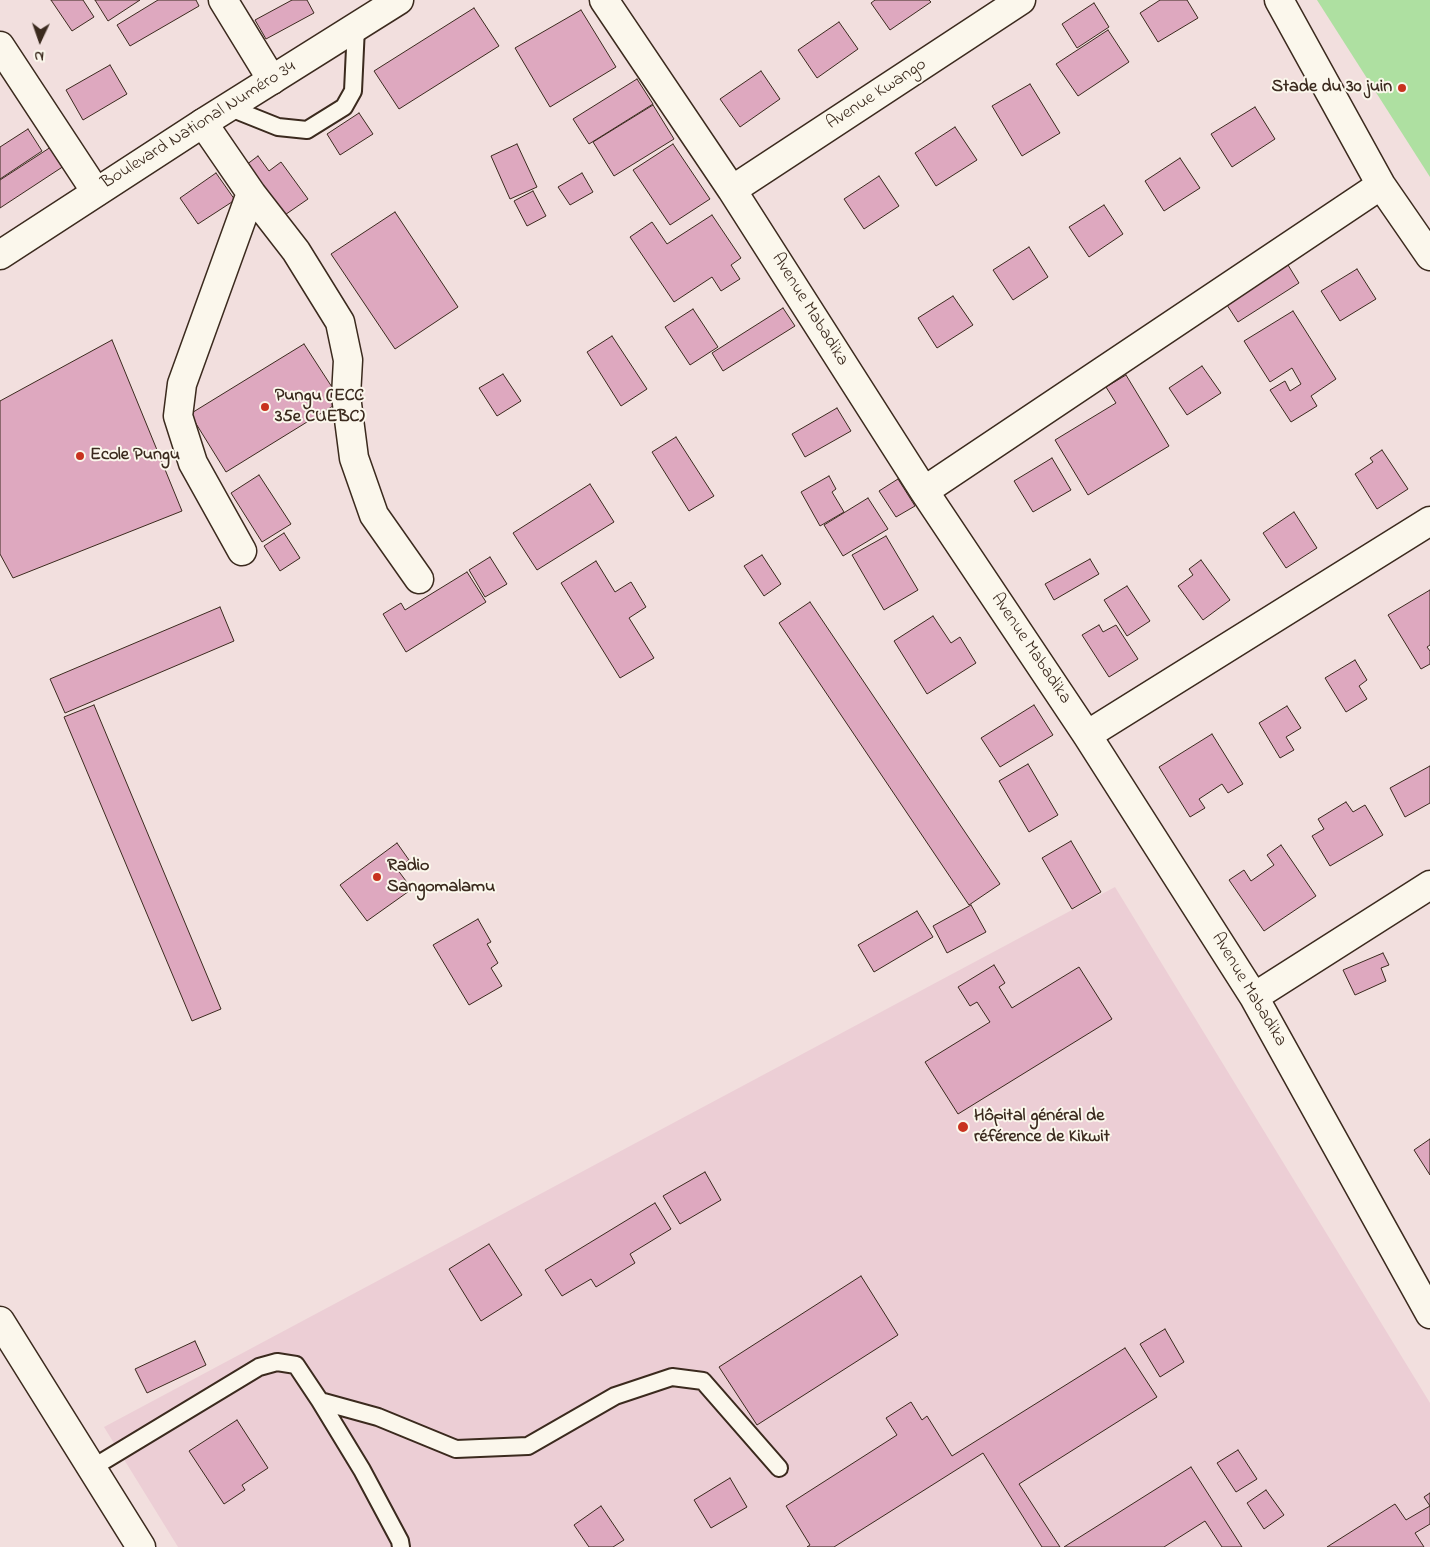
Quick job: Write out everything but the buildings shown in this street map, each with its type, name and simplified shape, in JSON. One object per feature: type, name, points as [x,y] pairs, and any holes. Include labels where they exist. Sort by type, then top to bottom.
[{"type":"street","points":[[223,0],[272,80]]},
{"type":"street","name":"Boulevard National Numéro 34","points":[[0,255],[228,107],[399,0]]},
{"type":"street","name":"Avenue Mabadika","points":[[604,0],[732,190],[924,491],[1087,735],[1254,997],[1430,1314]]},
{"type":"street","name":"Avenue Kwango","points":[[732,190],[1021,0]]},
{"type":"street","points":[[1279,0],[1381,185],[1430,256]]},
{"type":"street","points":[[0,46],[96,192]]},
{"type":"street","points":[[203,123],[251,193],[296,251],[340,322],[348,360],[346,396],[354,458],[374,515],[419,579]]},
{"type":"street","points":[[924,491],[1381,185]]},
{"type":"street","points":[[242,551],[194,462],[178,416],[182,384],[251,193]]},
{"type":"street","points":[[1087,735],[1430,521]]},
{"type":"street","points":[[1254,997],[1430,885]]},
{"type":"street","points":[[0,1320],[141,1547]]},
{"type":"lane","points":[[228,107],[278,127],[307,130],[344,107],[353,91],[356,27]]},
{"type":"lane","points":[[92,1468],[259,1367],[277,1362],[296,1365],[362,1470],[400,1541],[401,1547]]},
{"type":"lane","points":[[320,1401],[378,1417],[456,1449],[528,1446],[615,1396],[672,1377],[703,1381],[779,1468]]},
{"type":"shaded area","name":"Hôpital général de référence de Kikwit","points":[[1115,887],[1430,1403],[1430,1547],[178,1547],[104,1427]]},
{"type":"green space","name":"Stade du 30 juin","points":[[1317,0],[1430,0],[1430,177]]},
{"type":"place","name":"Stade du 30 juin","points":[[1402,88]]},
{"type":"place","name":"Pungu (ECC 35e CUEBC)","points":[[265,407]]},
{"type":"place","name":"Ecole Pungu","points":[[80,456]]},
{"type":"place","name":"Radio Sangomalamu","points":[[377,877]]},
{"type":"place","name":"Hôpital général de référence de Kikwit","points":[[963,1127]]}]
